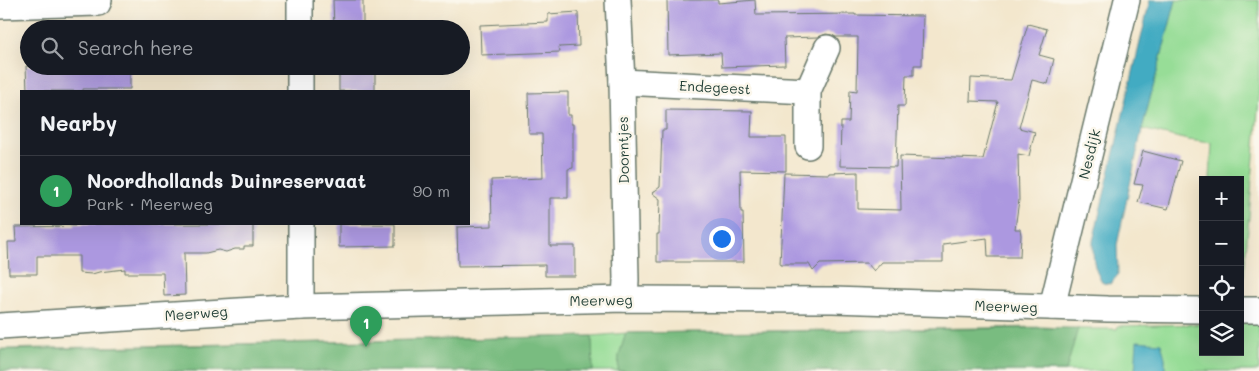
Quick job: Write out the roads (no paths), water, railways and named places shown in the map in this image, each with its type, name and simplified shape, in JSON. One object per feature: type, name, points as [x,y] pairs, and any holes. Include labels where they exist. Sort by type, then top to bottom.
[{"type":"street","points":[[0,6],[98,4],[99,0]]},
{"type":"street","points":[[300,0],[300,20]]},
{"type":"street","name":"Doorntjes","points":[[618,0],[622,82],[625,300]]},
{"type":"street","name":"Nesdijk","points":[[1052,307],[1127,0]]},
{"type":"street","points":[[808,146],[808,91],[827,48]]},
{"type":"street","points":[[300,75],[300,90]]},
{"type":"street","name":"Endegeest","points":[[622,82],[808,91]]},
{"type":"street","points":[[301,225],[301,307]]},
{"type":"street","name":"Meerweg","points":[[0,326],[301,307],[625,300],[834,300],[1108,309],[1199,310]]},
{"type":"street","points":[[1244,310],[1259,310]]},
{"type":"water","points":[[1150,0],[1176,0],[1142,129],[1117,245],[1118,275],[1110,284],[1103,283],[1094,263],[1093,241]]},
{"type":"water","points":[[1137,341],[1161,343],[1165,358],[1165,371],[1135,371]]},
{"type":"place","name":"Noordhollands Duinreservaat","points":[[366,347]]}]
